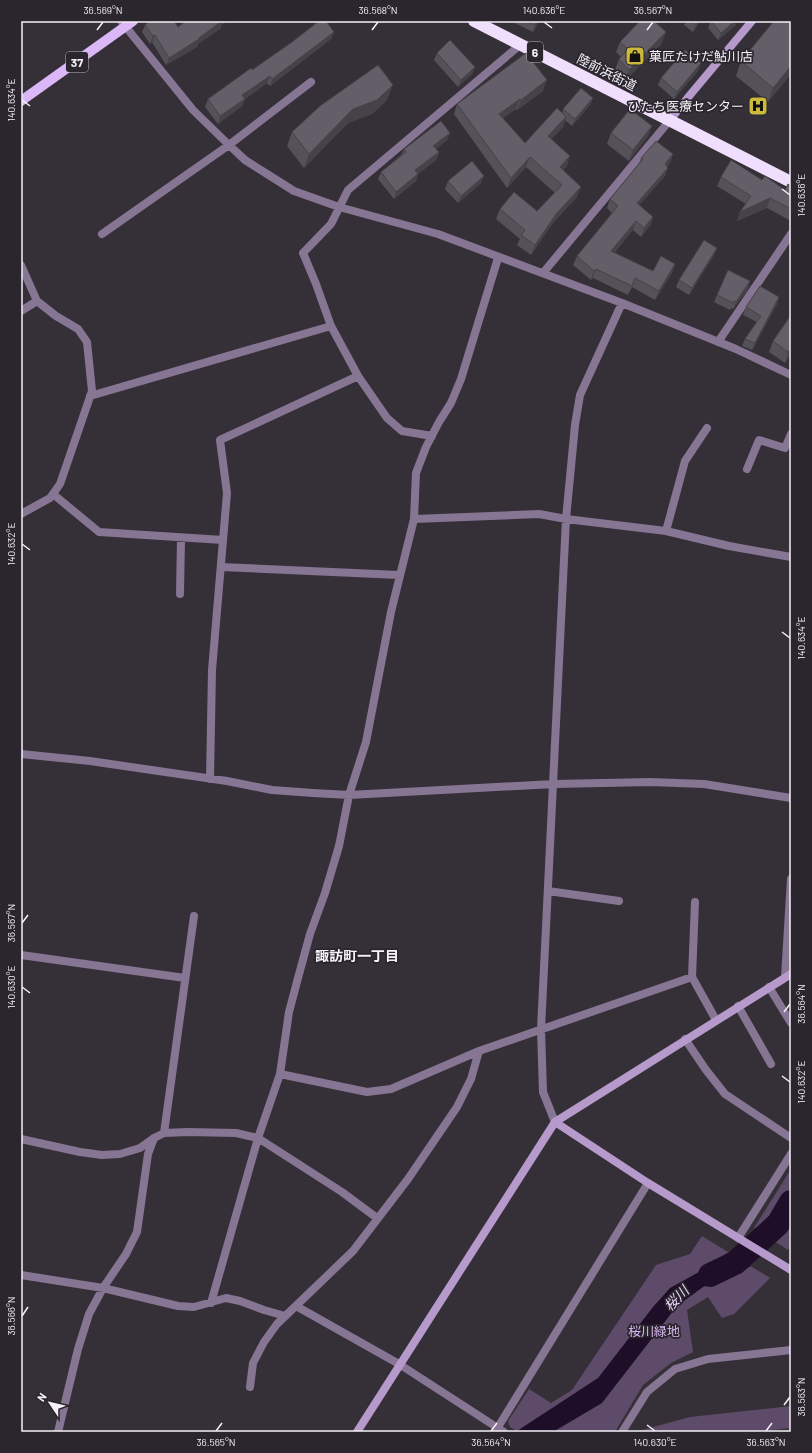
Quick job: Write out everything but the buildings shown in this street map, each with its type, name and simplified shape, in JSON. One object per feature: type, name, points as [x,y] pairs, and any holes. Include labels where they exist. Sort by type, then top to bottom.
[{"type":"highway","name":"陸前浜街道","points":[[474,21],[791,182]]},
{"type":"main road","name":"37","points":[[21,101],[126,23]]},
{"type":"street","points":[[543,273],[750,22]]},
{"type":"street","points":[[126,23],[193,110],[245,160],[294,191],[339,207],[438,234],[498,258],[543,273],[622,303],[736,349],[791,375]]},
{"type":"street","points":[[432,436],[402,431],[387,418],[358,376],[331,326],[303,253],[331,224],[348,190],[520,45]]},
{"type":"street","points":[[102,234],[229,145],[311,82]]},
{"type":"street","points":[[718,342],[791,234]]},
{"type":"street","points":[[211,1303],[258,1138],[280,1074],[290,1012],[310,934],[325,893],[339,846],[349,794],[366,742],[390,612],[414,519],[416,473],[432,436],[451,403],[462,379],[498,258]]},
{"type":"street","points":[[21,265],[37,301],[56,316],[78,329],[86,342],[92,391],[60,484],[50,498],[21,514]]},
{"type":"street","points":[[21,311],[37,301]]},
{"type":"street","points":[[622,303],[580,395],[575,425],[566,519],[541,1029],[543,1092],[555,1122],[648,1183],[791,1270]]},
{"type":"street","points":[[90,396],[331,326]]},
{"type":"street","points":[[210,779],[212,670],[227,493],[220,440],[358,376]]},
{"type":"street","points":[[666,531],[685,461],[707,428]]},
{"type":"street","points":[[747,469],[759,440],[784,448],[791,434]]},
{"type":"street","points":[[53,494],[99,532],[223,540]]},
{"type":"street","points":[[414,519],[539,514],[566,519],[666,531],[729,546],[791,556]]},
{"type":"street","points":[[180,594],[181,538]]},
{"type":"street","points":[[221,567],[400,575]]},
{"type":"street","points":[[21,754],[90,761],[272,790],[313,793],[349,794],[554,784],[650,782],[704,784],[791,798]]},
{"type":"street","points":[[357,1432],[399,1364],[555,1122],[788,975],[791,879]]},
{"type":"street","points":[[548,891],[619,901]]},
{"type":"street","points":[[695,902],[692,978],[716,1020]]},
{"type":"street","points":[[164,1133],[194,916]]},
{"type":"street","points":[[21,955],[185,978]]},
{"type":"street","points":[[280,1074],[367,1092],[391,1089],[479,1051],[692,978]]},
{"type":"street","points":[[769,987],[791,1023]]},
{"type":"street","points":[[738,1006],[771,1064]]},
{"type":"street","points":[[685,1039],[706,1070],[725,1094],[791,1138]]},
{"type":"street","points":[[250,1387],[253,1364],[264,1342],[277,1324],[353,1251],[408,1179],[458,1107],[471,1079],[479,1051]]},
{"type":"street","points":[[21,1139],[80,1152],[102,1155],[120,1154],[140,1148],[164,1133],[236,1133],[258,1138],[342,1192],[377,1218]]},
{"type":"street","points":[[58,1432],[78,1350],[89,1314],[103,1288],[126,1254],[137,1232],[148,1154],[154,1138]]},
{"type":"street","points":[[740,1239],[791,1154]]},
{"type":"street","points":[[296,1306],[399,1364],[499,1431],[648,1183]]},
{"type":"street","points":[[21,1275],[103,1288],[178,1306],[194,1307],[226,1298],[240,1301],[285,1316]]},
{"type":"street","points":[[622,1432],[647,1392],[675,1370],[708,1359],[791,1350]]},
{"type":"green space","points":[[791,1169],[791,1245],[788,1250],[754,1228]]},
{"type":"green space","name":"桜川緑地","points":[[702,1236],[770,1278],[734,1314],[722,1318],[708,1297],[687,1310],[693,1352],[671,1363],[643,1385],[615,1432],[518,1432],[510,1427],[508,1421],[529,1389],[551,1403],[572,1390],[656,1265],[690,1254]]},
{"type":"green space","points":[[791,1406],[791,1428],[756,1432],[635,1432],[690,1417]]},
{"type":"water","points":[[791,1189],[791,1223],[778,1240],[761,1232]]},
{"type":"water","points":[[727,1253],[751,1266],[734,1275],[703,1287],[677,1306],[602,1403],[553,1432],[517,1431],[598,1378],[653,1307],[670,1288],[708,1267]]},
{"type":"waterway","name":"桜川","points":[[710,1275],[735,1263],[778,1224],[791,1202]]},
{"type":"place","name":"菓匠たけだ鮎川店","points":[[635,56]]},
{"type":"place","name":"ひたち医療センター","points":[[758,106]]},
{"type":"district","name":"諏訪町一丁目","points":[[357,955]]}]
